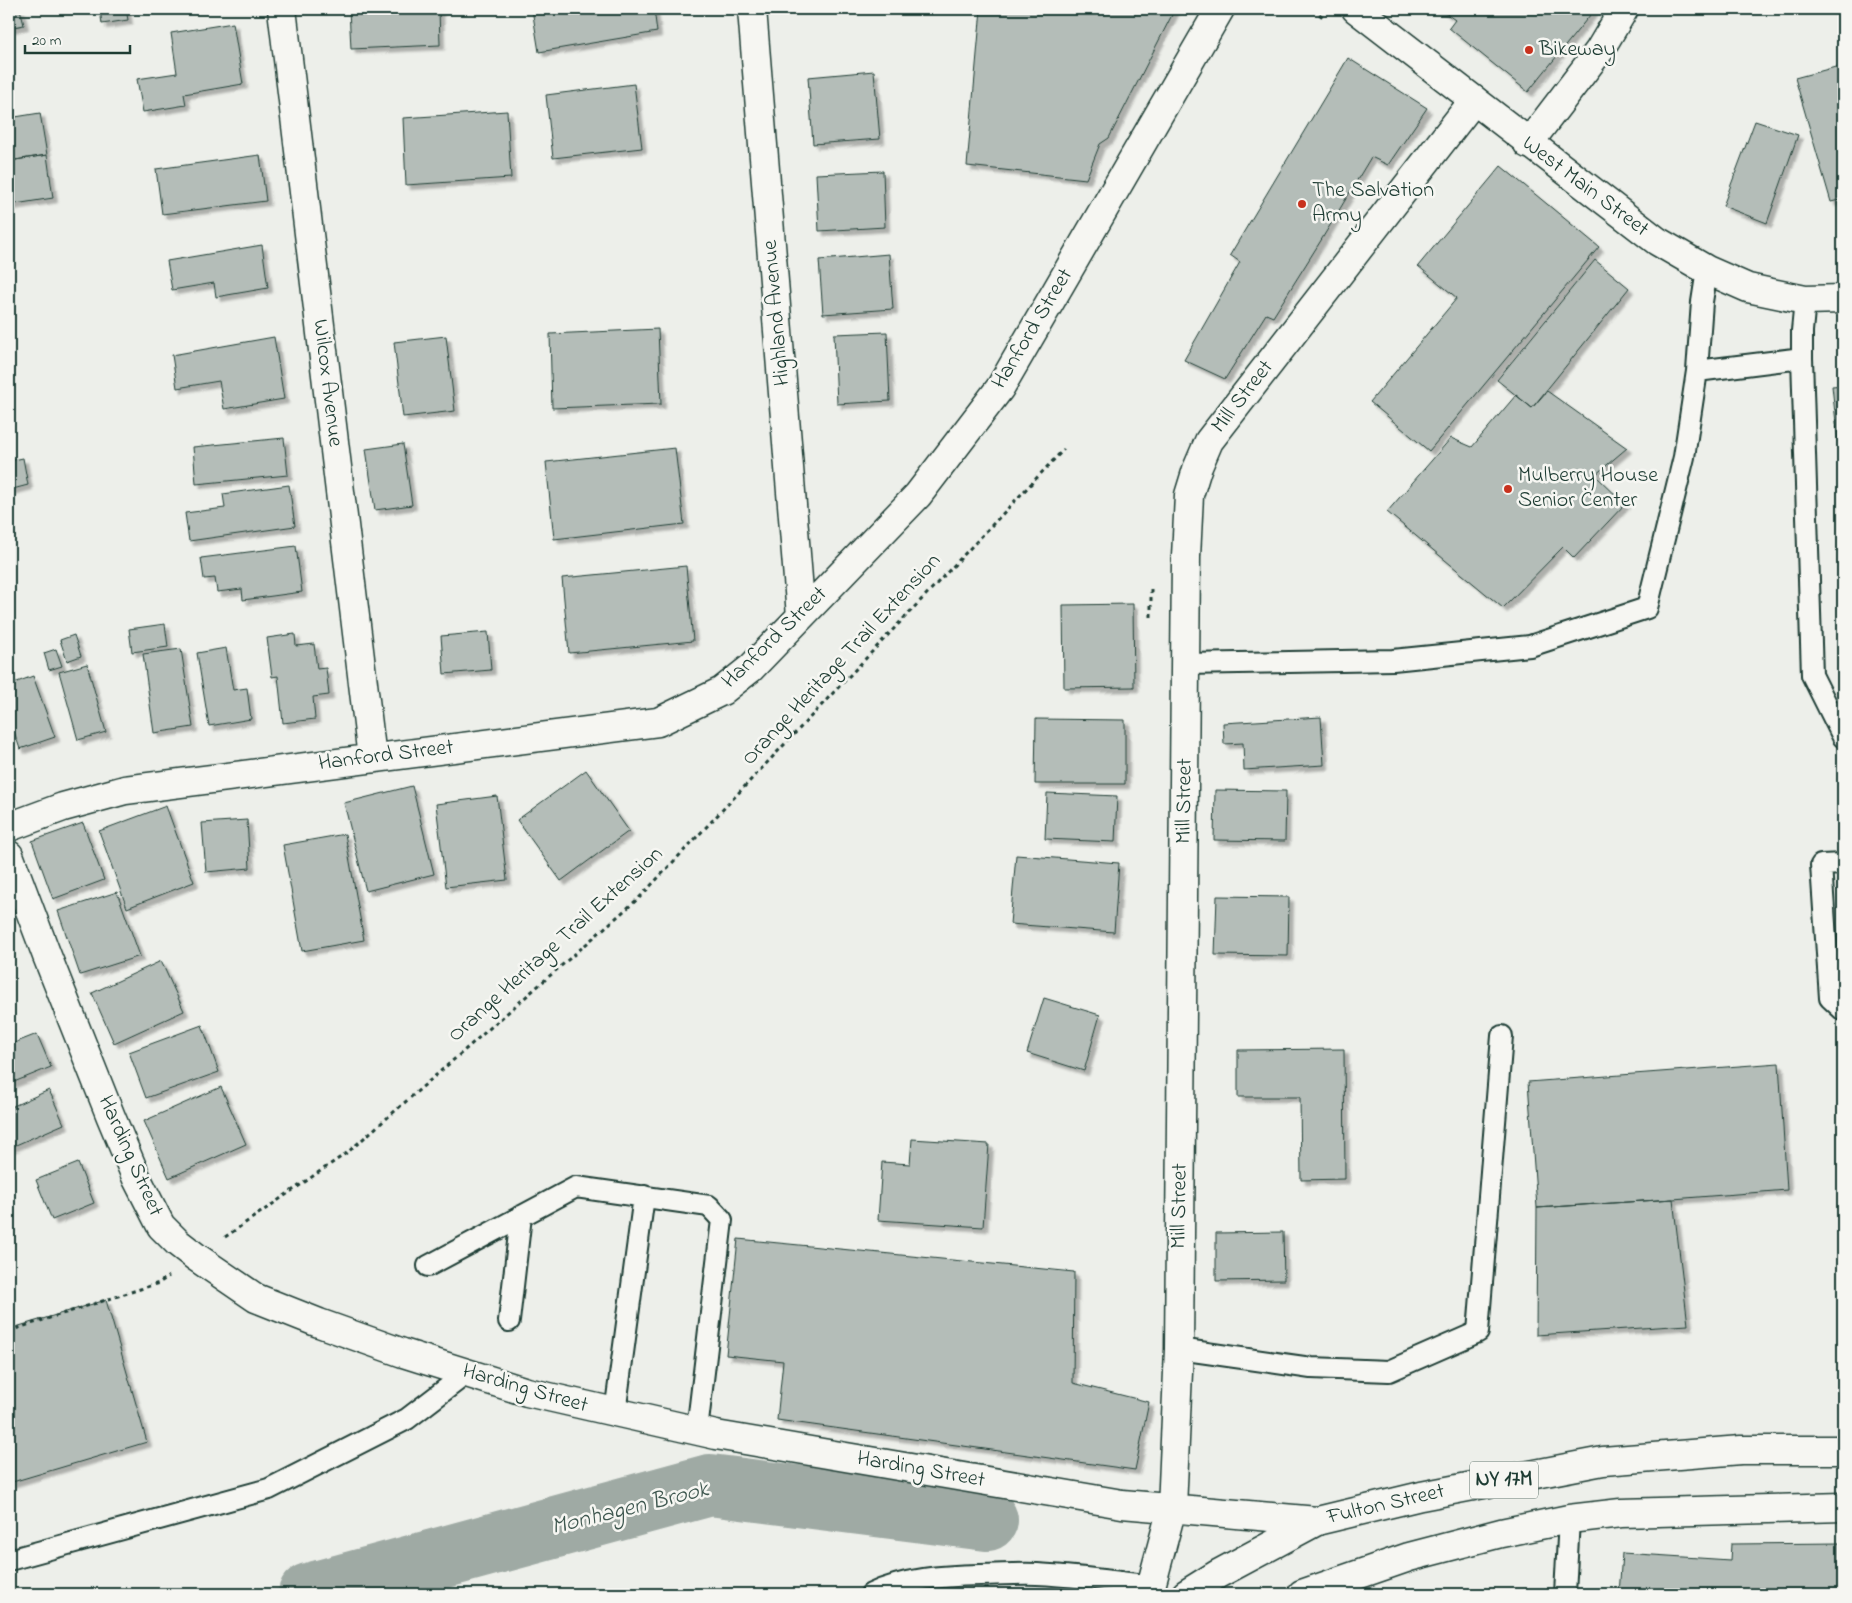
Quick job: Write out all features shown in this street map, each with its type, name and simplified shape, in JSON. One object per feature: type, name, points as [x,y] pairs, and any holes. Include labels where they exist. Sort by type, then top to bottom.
[{"type":"street","name":"Wilcox Avenue","points":[[282,9],[372,758]]},
{"type":"street","name":"Highland Avenue","points":[[752,9],[801,616]]},
{"type":"street","name":"Hanford Street","points":[[9,827],[63,807],[125,790],[658,722],[722,691],[751,668],[918,494],[1000,388],[1220,9]]},
{"type":"street","name":"West Main Street","points":[[1356,9],[1528,144],[1656,241],[1707,270],[1748,288],[1805,300],[1843,299]]},
{"type":"street","points":[[1528,144],[1599,51],[1624,9]]},
{"type":"street","name":"Mill Street","points":[[1151,1590],[1172,1508],[1179,1349],[1186,557],[1189,495],[1197,469],[1209,441],[1474,100]]},
{"type":"street","name":"Harding Street","points":[[9,855],[46,956],[137,1178],[161,1226],[196,1257],[256,1298],[328,1327],[527,1392],[697,1431],[1122,1504],[1317,1521]]},
{"type":"street","name":"Fulton Street","points":[[1186,1594],[1218,1574],[1317,1521],[1421,1496],[1603,1461],[1741,1450],[1843,1450]]},
{"type":"street","name":"NY 17M","points":[[1302,1594],[1409,1557],[1501,1533],[1569,1519],[1621,1513],[1843,1507]]},
{"type":"lane","points":[[1186,664],[1393,660],[1530,646],[1647,608],[1684,457],[1697,371],[1702,302],[1707,270]]},
{"type":"lane","points":[[1805,300],[1802,358],[1812,675],[1843,737]]},
{"type":"lane","points":[[1697,371],[1802,358]]},
{"type":"lane","points":[[1843,864],[1821,865],[1830,998],[1843,1010]]},
{"type":"lane","points":[[1179,1349],[1311,1368],[1389,1371],[1478,1332],[1502,1036]]},
{"type":"lane","points":[[428,1266],[576,1187],[709,1206],[722,1220],[697,1431]]},
{"type":"lane","points":[[614,1413],[644,1196]]},
{"type":"lane","points":[[509,1321],[521,1216]]},
{"type":"lane","points":[[9,1560],[269,1489],[407,1419],[467,1373]]},
{"type":"lane","points":[[1565,1594],[1569,1519]]},
{"type":"lane","points":[[871,1594],[890,1586],[916,1580],[977,1575],[1036,1574],[1094,1578],[1151,1590]]},
{"type":"path","name":"Orange Heritage Trail Extension","points":[[9,1332],[159,1283],[348,1152],[640,897],[1064,449]]},
{"type":"building","points":[[9,9],[20,9],[24,25],[9,28]]},
{"type":"building","points":[[100,9],[126,9],[128,20],[102,24]]},
{"type":"building","points":[[349,9],[439,9],[440,45],[351,49]]},
{"type":"building","points":[[532,9],[654,9],[657,32],[539,52]]},
{"type":"building","points":[[981,9],[1175,9],[1109,138],[1100,144],[1086,179],[967,166]]},
{"type":"building","points":[[1440,9],[1595,9],[1528,92],[1449,28],[1455,20]]},
{"type":"building","points":[[233,23],[243,84],[184,94],[186,105],[143,112],[137,79],[177,73],[171,33]]},
{"type":"building","name":"The Salvation Army","points":[[1348,58],[1427,108],[1388,165],[1371,157],[1273,317],[1266,314],[1225,379],[1184,360],[1240,262],[1230,255]]},
{"type":"building","points":[[1843,65],[1843,199],[1831,202],[1795,78]]},
{"type":"building","points":[[874,71],[880,139],[813,144],[808,77]]},
{"type":"building","points":[[634,84],[642,148],[553,158],[546,95]]},
{"type":"building","points":[[507,111],[511,178],[406,185],[403,118]]},
{"type":"building","points":[[40,113],[47,155],[9,161],[9,118]]},
{"type":"building","points":[[1755,121],[1798,135],[1767,223],[1723,206]]},
{"type":"building","points":[[47,155],[53,198],[9,205],[9,161]]},
{"type":"building","points":[[260,155],[266,201],[162,214],[156,169]]},
{"type":"building","points":[[1501,166],[1599,247],[1429,451],[1370,402],[1457,298],[1418,266]]},
{"type":"building","points":[[883,171],[885,227],[819,231],[816,174]]},
{"type":"building","points":[[262,245],[268,288],[216,297],[214,283],[172,290],[167,261]]},
{"type":"building","points":[[889,254],[893,309],[823,314],[819,260]]},
{"type":"building","points":[[1595,260],[1629,288],[1532,408],[1497,380]]},
{"type":"building","points":[[658,329],[661,404],[552,408],[550,334]]},
{"type":"building","points":[[887,332],[890,401],[837,404],[834,334]]},
{"type":"building","points":[[446,336],[455,411],[403,417],[394,342]]},
{"type":"building","points":[[274,337],[284,399],[224,409],[219,381],[177,388],[172,355]]},
{"type":"building","points":[[1843,385],[1843,487],[1832,386]]},
{"type":"building","name":"Mulberry House Senior Center","points":[[1547,391],[1627,448],[1595,475],[1625,504],[1574,558],[1563,547],[1503,608],[1387,512],[1451,438],[1472,447],[1516,395],[1532,408]]},
{"type":"building","points":[[284,438],[288,475],[196,484],[193,447]]},
{"type":"building","points":[[403,444],[412,505],[375,510],[366,449]]},
{"type":"building","points":[[675,448],[684,524],[554,539],[546,462]]},
{"type":"building","points":[[23,458],[28,485],[9,490],[9,461]]},
{"type":"building","points":[[289,485],[295,526],[189,541],[185,513],[225,508],[223,494]]},
{"type":"building","points":[[296,546],[302,592],[243,600],[242,589],[217,592],[215,578],[204,579],[201,558]]},
{"type":"building","points":[[686,566],[693,641],[569,653],[562,578]]},
{"type":"building","points":[[1133,604],[1134,687],[1064,688],[1063,605]]},
{"type":"building","points":[[165,624],[168,647],[132,652],[129,629]]},
{"type":"building","points":[[488,632],[491,670],[444,674],[441,636]]},
{"type":"building","points":[[295,634],[296,646],[314,644],[317,669],[326,668],[329,695],[313,697],[315,719],[283,723],[278,676],[272,677],[267,638]]},
{"type":"building","points":[[74,635],[81,656],[67,661],[60,640]]},
{"type":"building","points":[[226,648],[233,690],[247,688],[251,719],[209,726],[197,653]]},
{"type":"building","points":[[56,649],[62,666],[49,670],[44,653]]},
{"type":"building","points":[[181,649],[193,727],[154,733],[143,654]]},
{"type":"building","points":[[87,664],[106,732],[78,740],[59,672]]},
{"type":"building","points":[[33,676],[55,737],[20,749],[9,717],[9,685]]},
{"type":"building","points":[[1321,717],[1324,765],[1244,770],[1243,743],[1224,744],[1223,723]]},
{"type":"building","points":[[1036,719],[1125,720],[1125,784],[1035,784]]},
{"type":"building","points":[[586,770],[629,831],[561,881],[517,820]]},
{"type":"building","points":[[412,786],[434,874],[366,891],[344,803]]},
{"type":"building","points":[[1215,790],[1286,791],[1285,841],[1214,840]]},
{"type":"building","points":[[1047,793],[1117,796],[1115,842],[1045,839]]},
{"type":"building","points":[[497,796],[507,880],[446,887],[436,804]]},
{"type":"building","points":[[166,806],[194,882],[127,908],[99,831]]},
{"type":"building","points":[[247,820],[250,868],[206,872],[202,823]]},
{"type":"building","points":[[83,823],[104,880],[53,899],[32,841]]},
{"type":"building","points":[[345,834],[364,940],[302,951],[283,845]]},
{"type":"building","points":[[1016,855],[1119,863],[1114,932],[1010,924]]},
{"type":"building","points":[[117,892],[140,956],[80,975],[58,911]]},
{"type":"building","points":[[1217,896],[1289,897],[1288,956],[1215,955]]},
{"type":"building","points":[[161,961],[184,1011],[114,1043],[92,993]]},
{"type":"building","points":[[1044,998],[1100,1015],[1084,1071],[1027,1053]]},
{"type":"building","points":[[202,1025],[219,1072],[146,1098],[129,1052]]},
{"type":"building","points":[[37,1034],[51,1067],[9,1084],[9,1045]]},
{"type":"building","points":[[1344,1049],[1345,1179],[1301,1180],[1300,1097],[1238,1097],[1238,1050]]},
{"type":"building","points":[[1779,1063],[1787,1190],[1537,1208],[1528,1082]]},
{"type":"building","points":[[221,1087],[246,1144],[169,1178],[144,1121]]},
{"type":"building","points":[[49,1090],[64,1124],[9,1148],[9,1108]]},
{"type":"building","points":[[912,1139],[989,1144],[983,1227],[878,1220],[882,1162],[910,1164]]},
{"type":"building","points":[[78,1163],[94,1203],[52,1220],[36,1180]]},
{"type":"building","points":[[1673,1199],[1688,1325],[1536,1335],[1537,1208]]},
{"type":"building","points":[[1283,1232],[1284,1280],[1216,1281],[1216,1233]]},
{"type":"building","points":[[738,1239],[1074,1272],[1073,1383],[1149,1402],[1135,1470],[777,1420],[783,1361],[726,1355]]},
{"type":"building","points":[[106,1300],[147,1442],[9,1483],[9,1329]]},
{"type":"building","points":[[1843,1543],[1843,1594],[1619,1594],[1622,1553],[1730,1560],[1731,1544]]},
{"type":"waterway","name":"Monhagen Brook","points":[[309,1594],[710,1485],[987,1520]]},
{"type":"place","name":"Bikeway","points":[[1529,50]]},
{"type":"place","name":"The Salvation Army","points":[[1302,204]]},
{"type":"place","name":"Mulberry House Senior Center","points":[[1508,489]]}]
